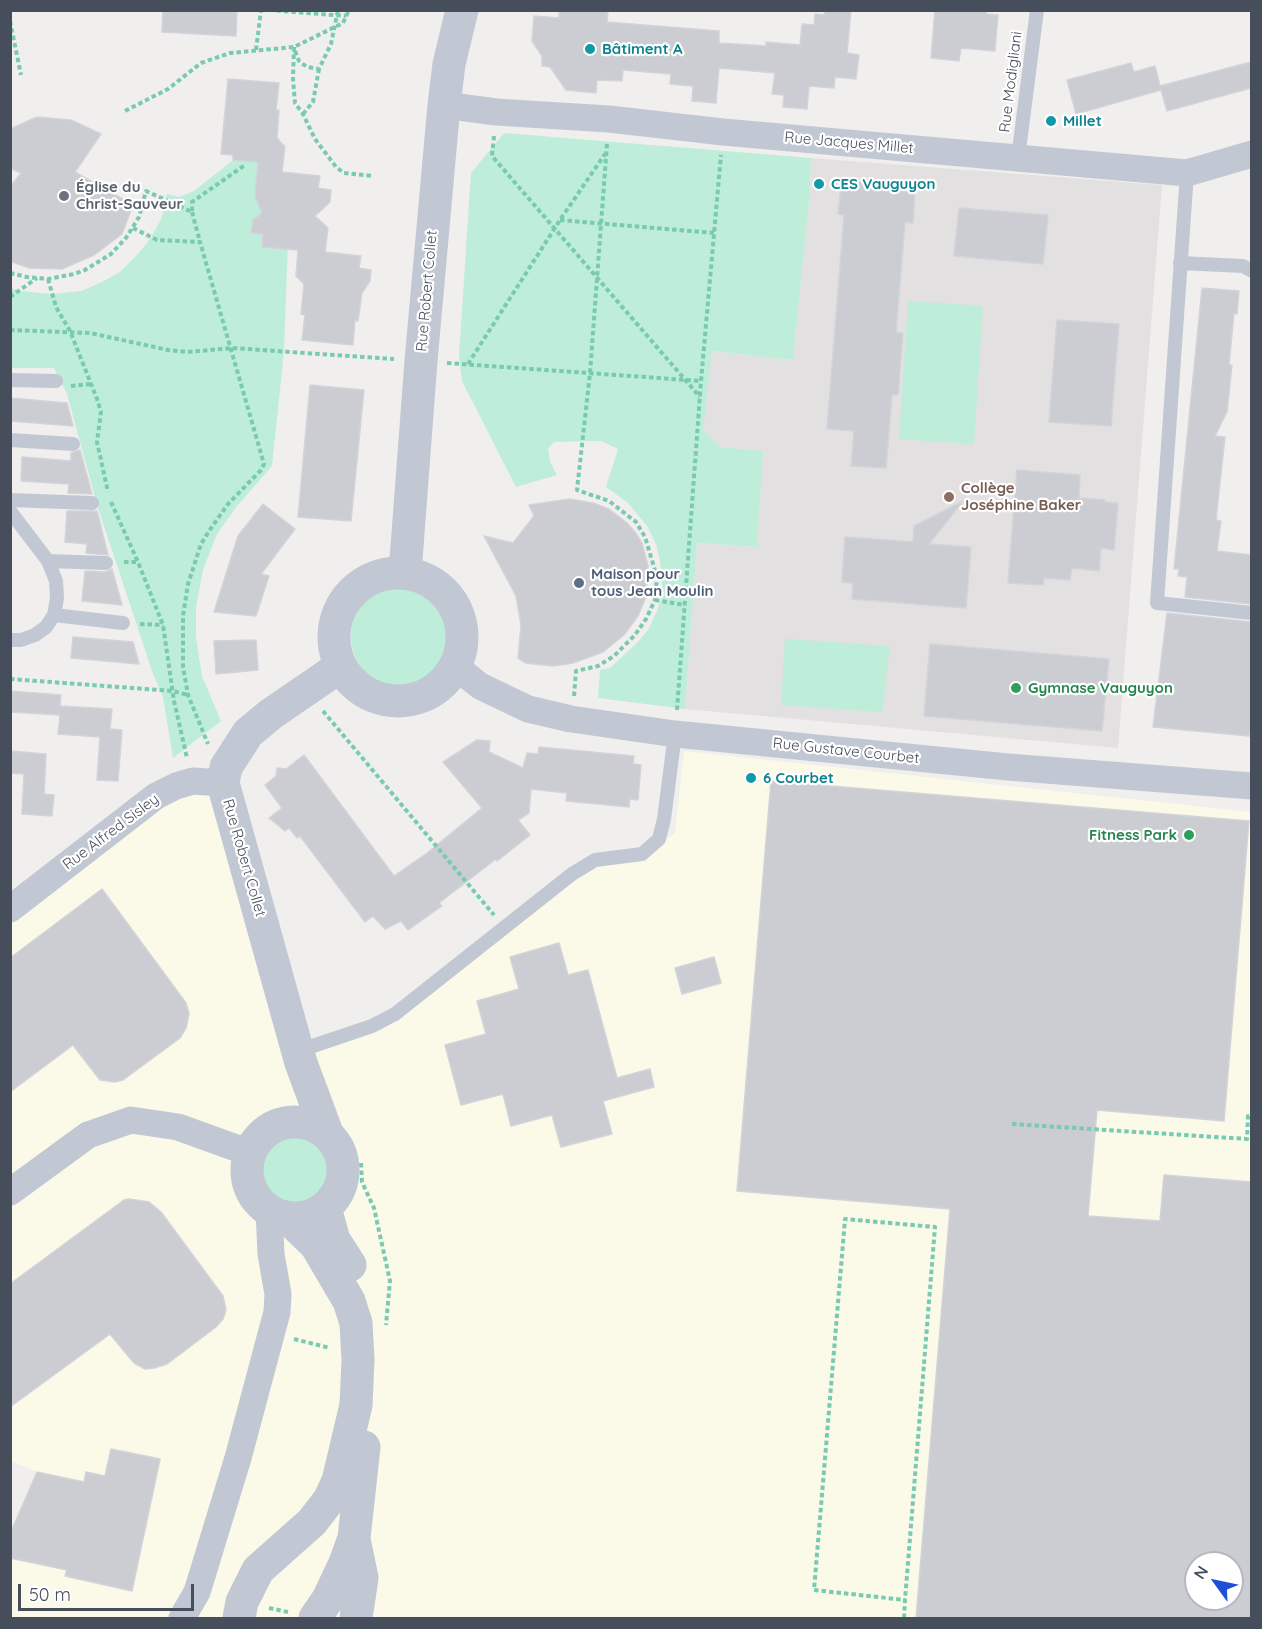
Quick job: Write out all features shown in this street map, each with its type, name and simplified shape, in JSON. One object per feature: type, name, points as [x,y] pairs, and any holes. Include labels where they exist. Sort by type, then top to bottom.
[{"type":"street","name":"Rue Robert Collet","points":[[405,573],[444,105],[449,64],[462,10]]},
{"type":"street","name":"Rue Jacques Millet","points":[[444,105],[496,112],[609,120],[1187,173],[1251,154]]},
{"type":"street","points":[[405,573],[419,576],[436,585],[449,597],[462,627],[462,645],[455,666],[447,678],[432,692],[416,699],[397,702],[383,700],[366,693],[355,685],[341,666],[334,642],[336,619],[347,598],[363,583],[376,577],[405,573]]},
{"type":"street","name":"Rue Robert Collet","points":[[327,1133],[299,1057],[208,782],[226,767],[248,733],[271,714],[341,666]]},
{"type":"street","name":"Rue Gustave Courbet","points":[[455,666],[480,686],[528,709],[571,719],[675,734],[1008,767],[1251,786]]},
{"type":"street","name":"Rue Alfred Sisley","points":[[10,909],[156,796],[176,786],[208,782]]},
{"type":"street","name":"Rue Robert Collet","points":[[278,1125],[294,1097],[299,1057]]},
{"type":"street","points":[[10,1192],[88,1135],[131,1120],[178,1126],[250,1153]]},
{"type":"street","points":[[240,1610],[258,1570],[312,1522],[329,1500],[338,1481],[356,1405],[358,1350],[356,1323],[349,1300],[316,1245],[256,1198],[249,1185],[247,1170],[250,1153],[259,1138],[278,1125],[288,1122],[304,1122],[316,1126],[327,1133],[338,1147],[343,1170],[339,1190],[325,1208],[306,1217],[278,1214]]},
{"type":"street","points":[[315,1618],[328,1599],[354,1538],[371,1377],[372,1340],[369,1309],[355,1274],[334,1240],[325,1208]]},
{"type":"street","points":[[182,1618],[197,1592],[238,1458],[277,1312],[278,1294],[271,1254],[278,1214]]},
{"type":"street","points":[[354,1538],[362,1578],[356,1618]]},
{"type":"lane","name":"Rue Modigliani","points":[[1018,158],[1037,10]]},
{"type":"lane","points":[[1187,173],[1157,603],[1251,613]]},
{"type":"lane","points":[[1180,262],[1243,266],[1251,271]]},
{"type":"lane","points":[[10,381],[56,381]]},
{"type":"lane","points":[[10,440],[73,444]]},
{"type":"lane","points":[[10,500],[93,503]]},
{"type":"lane","points":[[10,511],[48,561],[56,581],[57,598],[54,615],[46,627],[35,635],[21,640],[10,640]]},
{"type":"lane","points":[[48,561],[106,563]]},
{"type":"lane","points":[[54,615],[123,623]]},
{"type":"lane","points":[[299,1057],[395,1014],[572,874],[595,860],[642,854],[658,839],[664,819],[675,734]]},
{"type":"path","points":[[256,50],[261,10]]},
{"type":"path","points":[[269,10],[338,13],[346,16]]},
{"type":"path","points":[[125,111],[168,89],[201,63],[230,53],[294,47],[343,23],[349,10]]},
{"type":"path","points":[[303,114],[314,102],[319,69],[331,44],[338,13]]},
{"type":"path","points":[[10,21],[21,75]]},
{"type":"path","points":[[294,47],[299,61],[308,67],[319,69]]},
{"type":"path","points":[[294,47],[295,103],[315,139],[336,167],[345,173],[374,176]]},
{"type":"path","points":[[496,112],[492,156],[700,397]]},
{"type":"path","points":[[571,719],[576,671],[598,666],[623,648],[646,619],[655,600],[657,577],[645,537],[636,522],[609,501],[577,490],[590,373],[609,120]]},
{"type":"path","points":[[675,734],[701,381],[723,132]]},
{"type":"path","points":[[468,364],[560,220],[607,152]]},
{"type":"path","points":[[208,782],[183,667],[183,616],[188,584],[201,544],[218,516],[264,464],[192,212],[192,202],[245,165]]},
{"type":"path","points":[[10,273],[48,279],[75,274],[97,264],[111,254],[133,228],[146,191],[192,212]]},
{"type":"path","points":[[560,220],[714,233]]},
{"type":"path","points":[[133,228],[157,240],[201,242]]},
{"type":"path","points":[[10,297],[37,278]]},
{"type":"path","points":[[48,279],[56,307],[70,331],[101,412],[97,442],[111,503],[163,625],[179,731],[208,782]]},
{"type":"path","points":[[10,330],[70,331],[188,352],[232,348],[701,381]]},
{"type":"path","points":[[655,600],[685,605]]},
{"type":"path","points":[[10,678],[173,691],[188,695]]},
{"type":"path","points":[[306,690],[504,927]]},
{"type":"path","points":[[1012,1124],[1247,1139],[1248,1116],[1251,1116]]},
{"type":"path","points":[[904,1618],[934,1227],[845,1219],[814,1590],[905,1600]]},
{"type":"path","points":[[271,1334],[331,1348],[358,1350]]},
{"type":"path","points":[[240,1610],[315,1618]]},
{"type":"shaded area","name":"Collège Joséphine Baker","points":[[811,158],[1162,185],[1118,748],[685,709],[697,543],[757,547],[763,451],[719,447],[702,431],[712,351],[793,360],[810,191]]},
{"type":"shaded area","points":[[684,751],[1251,812],[1251,1618],[11,1618],[11,1534],[37,1472],[10,1461],[11,918],[171,795],[218,792],[292,1056],[372,1029],[572,880],[596,866],[662,842],[675,833]]},
{"type":"green space","points":[[504,133],[811,158],[810,191],[793,360],[712,351],[703,431],[720,447],[763,451],[757,547],[697,543],[685,709],[598,698],[600,670],[610,668],[638,642],[648,630],[663,595],[660,561],[656,544],[647,526],[628,503],[606,487],[618,449],[601,441],[554,442],[548,449],[550,462],[557,475],[516,487],[462,381],[459,356],[471,173]]},
{"type":"green space","points":[[233,160],[258,162],[255,195],[257,200],[262,201],[261,216],[253,220],[251,233],[263,234],[262,247],[275,248],[288,241],[284,351],[272,466],[237,506],[217,534],[203,570],[196,607],[196,637],[202,676],[221,721],[173,758],[163,697],[153,674],[98,508],[67,394],[54,368],[11,368],[11,288],[19,291],[52,294],[81,291],[120,272],[151,238],[161,219],[167,194],[179,197],[194,191]]},
{"type":"green space","points":[[908,301],[983,306],[974,444],[899,439]]},
{"type":"green space","points":[[403,584],[423,588],[440,599],[451,616],[455,636],[451,656],[440,673],[423,684],[403,688],[383,684],[366,673],[355,656],[351,636],[355,616],[366,599],[383,588]]},
{"type":"green space","points":[[785,639],[890,646],[882,712],[781,705]]},
{"type":"green space","points":[[302,1134],[315,1140],[324,1149],[328,1155],[330,1169],[328,1183],[320,1194],[309,1202],[288,1204],[270,1194],[262,1183],[260,1162],[270,1144],[281,1136]]},
{"type":"building","points":[[163,10],[237,10],[236,36],[162,32]]},
{"type":"building","points":[[559,10],[608,10],[607,22],[719,31],[719,43],[766,46],[766,42],[800,45],[802,24],[814,25],[815,14],[824,15],[825,10],[851,10],[847,53],[859,55],[856,79],[835,77],[834,88],[809,86],[807,109],[783,107],[784,95],[772,94],[775,73],[719,68],[716,103],[692,101],[693,86],[670,84],[671,74],[623,70],[622,81],[597,80],[596,93],[566,90],[550,67],[542,66],[542,56],[532,41],[534,16],[559,18]]},
{"type":"building","points":[[935,10],[987,10],[986,14],[998,15],[995,51],[961,48],[959,61],[931,58]]},
{"type":"building","points":[[1251,62],[1251,88],[1167,111],[1161,90],[1076,114],[1067,80],[1131,63],[1134,72],[1155,66],[1160,86]]},
{"type":"building","points":[[228,79],[279,83],[276,110],[279,110],[277,138],[285,147],[282,172],[320,176],[318,188],[331,190],[330,202],[315,216],[328,228],[325,252],[361,256],[359,268],[371,270],[370,281],[362,293],[358,321],[355,320],[353,345],[302,340],[305,315],[301,314],[304,284],[296,276],[298,250],[262,247],[263,234],[251,233],[253,220],[262,213],[255,196],[258,162],[233,160],[233,155],[221,154]]},
{"type":"building","name":"Église du Christ-Sauveur","points":[[37,117],[71,120],[101,134],[75,172],[133,205],[122,234],[94,255],[62,269],[29,268],[10,261],[10,187],[21,173],[10,168],[10,129]]},
{"type":"building","points":[[842,179],[915,186],[913,223],[905,222],[896,332],[903,333],[898,395],[892,395],[886,468],[851,466],[854,431],[827,429],[844,215],[838,214]]},
{"type":"building","points":[[959,208],[1048,215],[1043,264],[954,256]]},
{"type":"building","points":[[1202,288],[1239,291],[1237,314],[1234,313],[1227,412],[1215,436],[1225,437],[1216,520],[1221,521],[1217,551],[1251,555],[1251,604],[1185,597],[1187,577],[1178,576],[1179,569],[1174,569]]},
{"type":"building","points":[[1057,320],[1119,324],[1111,426],[1049,422]]},
{"type":"building","points":[[310,385],[364,390],[351,521],[298,517]]},
{"type":"building","points":[[10,398],[67,403],[73,426],[10,421]]},
{"type":"building","points":[[80,450],[92,494],[68,493],[69,484],[21,481],[22,457],[71,461],[71,453]]},
{"type":"building","points":[[1017,470],[1080,475],[1079,498],[1118,503],[1114,550],[1101,548],[1099,571],[1072,568],[1070,580],[1044,578],[1043,585],[1008,583]]},
{"type":"building","name":"Maison pour tous Jean Moulin","points":[[569,499],[593,503],[609,509],[635,532],[642,543],[648,566],[646,597],[638,616],[624,635],[603,652],[573,663],[553,666],[525,663],[518,658],[521,625],[516,596],[484,536],[513,543],[534,516],[529,505]]},
{"type":"building","points":[[963,501],[929,544],[971,547],[966,608],[852,599],[853,583],[842,582],[845,537],[913,542],[914,526]]},
{"type":"building","points":[[263,504],[295,529],[261,574],[269,576],[256,616],[214,612],[238,536]]},
{"type":"building","points":[[67,511],[97,511],[108,555],[86,553],[87,544],[65,542]]},
{"type":"building","points":[[112,569],[122,605],[82,601],[85,571],[106,572]]},
{"type":"building","points":[[1167,613],[1251,622],[1251,729],[1249,736],[1153,727]]},
{"type":"building","points":[[73,637],[133,642],[139,664],[71,658]]},
{"type":"building","points":[[256,640],[258,670],[216,674],[214,641]]},
{"type":"building","name":"Gymnase Vauguyon","points":[[930,644],[1109,659],[1102,731],[924,716]]},
{"type":"building","points":[[10,691],[61,695],[60,706],[112,709],[110,729],[122,730],[118,781],[97,780],[100,737],[58,734],[60,715],[10,712]]},
{"type":"building","points":[[477,740],[490,741],[489,752],[523,768],[527,753],[538,754],[539,747],[634,756],[633,764],[641,765],[638,800],[630,799],[629,807],[566,801],[567,793],[531,789],[529,813],[518,820],[530,835],[439,903],[442,906],[408,930],[401,921],[385,929],[373,916],[365,922],[300,836],[297,838],[289,828],[285,831],[269,818],[282,808],[265,785],[276,776],[277,768],[286,769],[304,755],[394,876],[427,853],[482,808],[443,762]]},
{"type":"building","points":[[10,751],[46,754],[44,794],[54,795],[52,816],[22,814],[24,774],[10,773]]},
{"type":"building","points":[[771,781],[1249,821],[1224,1121],[1097,1110],[1088,1216],[1160,1221],[1164,1175],[1251,1182],[1251,1618],[916,1618],[950,1209],[737,1191]]},
{"type":"building","points":[[102,889],[186,1003],[189,1014],[186,1028],[180,1038],[123,1080],[115,1082],[100,1080],[73,1045],[10,1092],[10,958]]},
{"type":"building","points":[[559,943],[568,975],[588,970],[617,1078],[650,1069],[654,1087],[603,1101],[612,1134],[561,1147],[552,1115],[511,1126],[503,1094],[461,1105],[445,1045],[486,1034],[477,1001],[519,989],[510,957]]},
{"type":"building","points":[[714,957],[721,983],[682,994],[675,968]]},
{"type":"building","points":[[124,1200],[149,1202],[161,1212],[223,1296],[226,1310],[223,1319],[216,1327],[167,1364],[154,1368],[145,1369],[134,1363],[110,1334],[10,1407],[10,1284]]},
{"type":"building","points":[[111,1449],[160,1459],[132,1591],[65,1576],[67,1570],[10,1558],[10,1534],[37,1472],[84,1482],[86,1472],[105,1476]]},
{"type":"place","name":"Bâtiment A","points":[[590,49]]},
{"type":"place","name":"Millet","points":[[1051,121]]},
{"type":"place","name":"CES Vauguyon","points":[[819,184]]},
{"type":"place","name":"Église du Christ-Sauveur","points":[[64,196]]},
{"type":"place","name":"Collège Joséphine Baker","points":[[949,497]]},
{"type":"place","name":"Maison pour tous Jean Moulin","points":[[579,583]]},
{"type":"place","name":"Gymnase Vauguyon","points":[[1016,688]]},
{"type":"place","name":"6 Courbet","points":[[751,778]]},
{"type":"place","name":"Fitness Park","points":[[1189,835]]}]
